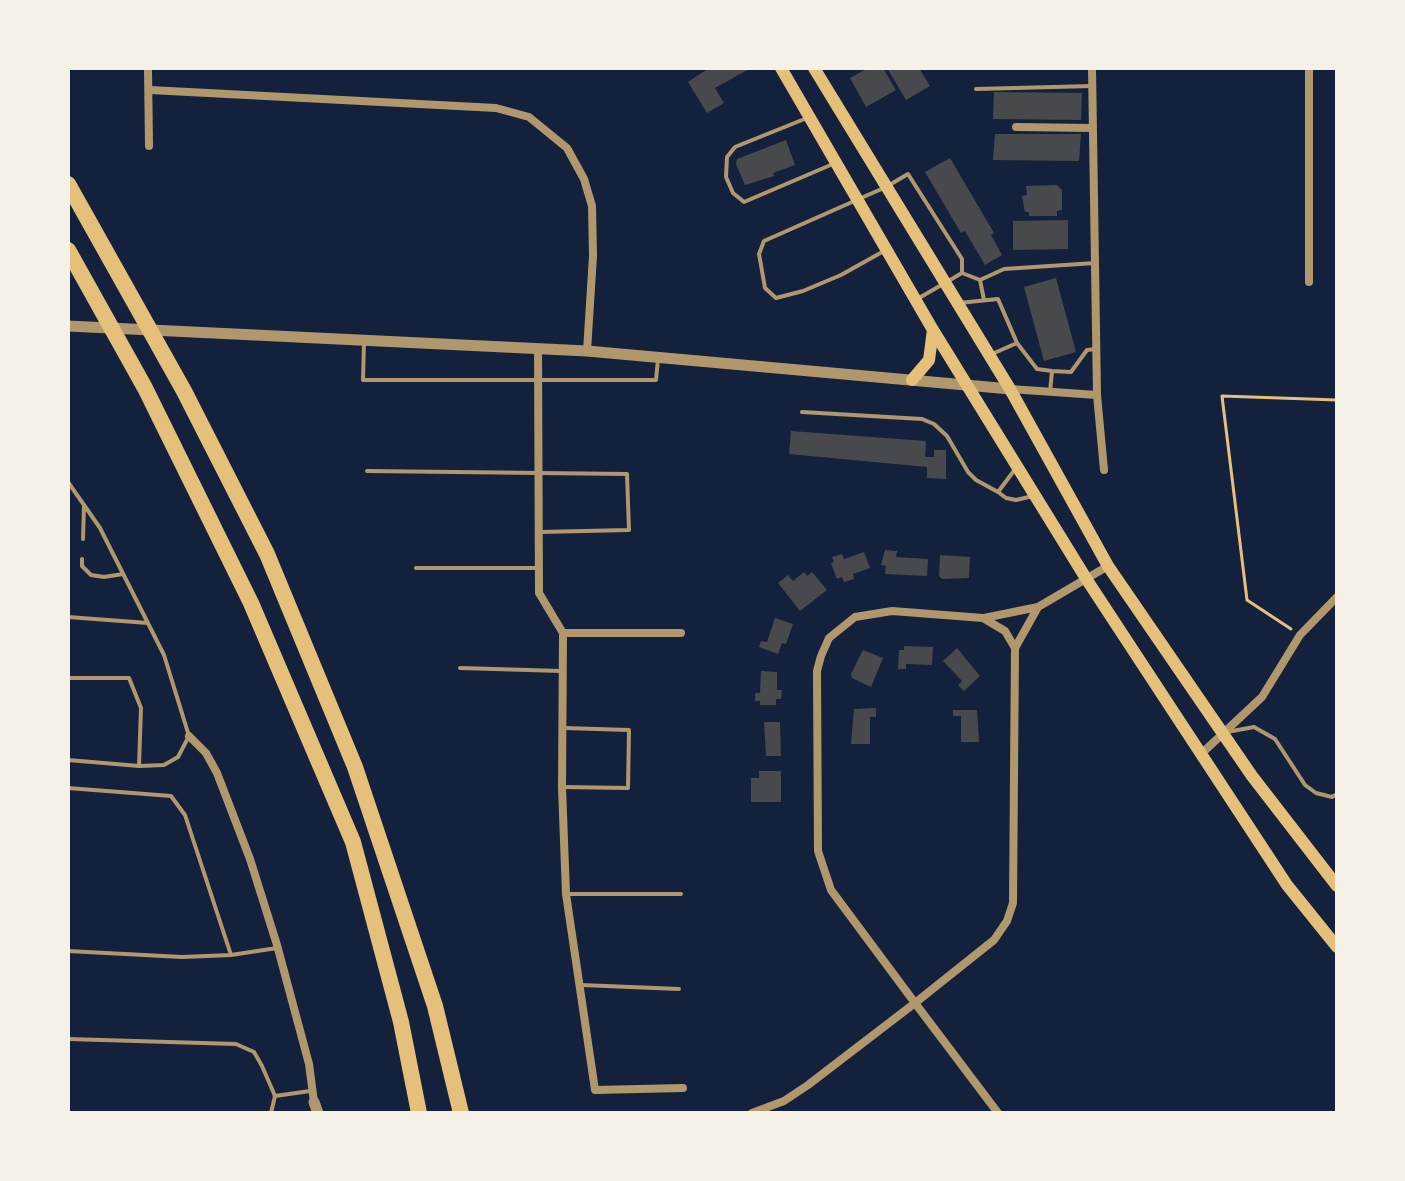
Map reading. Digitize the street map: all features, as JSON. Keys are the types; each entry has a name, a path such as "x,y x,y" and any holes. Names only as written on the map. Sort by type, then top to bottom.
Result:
{"highway":[{"path":"68,184 184,391 267,554 355,767 435,1006 461,1113"},
{"path":"72,258 145,388 251,603 353,842 401,1022 419,1113"}],"main road":[{"path":"781,68 933,330 1087,580 1287,885 1337,947"},
{"path":"814,68 1010,389 1108,566 1252,776 1337,886"},
{"path":"912,380 929,360 933,330"}],"street":[{"path":"148,68 149,146"},
{"path":"1092,68 1097,395 1104,470"},
{"path":"1309,68 1309,282"},
{"path":"150,90 496,108 529,117 567,148 584,179 592,206 593,256 587,351"},
{"path":"1016,127 1093,128"},
{"path":"68,326 587,351 1097,395"},
{"path":"538,349 539,593 563,633 562,787 566,894 595,1090 683,1088"},
{"path":"998,1113 831,890 818,851 817,671 829,638 855,617 892,611 983,618 1038,607 1108,566"},
{"path":"1200,755 1262,697 1300,635 1337,597"},
{"path":"752,1113 784,1101 915,1003 994,940 1007,921 1013,903 1015,648 1038,607"},
{"path":"983,618 1005,631 1015,648"},
{"path":"563,633 681,633"},
{"path":"189,736 206,753 217,773 250,859 309,1064 315,1105"}],"lane":[{"path":"976,89 1092,86"},
{"path":"809,118 735,147 727,157 726,177 733,193 744,202 836,163"},
{"path":"886,249 841,275 803,291 776,298 765,288 759,254 764,241 886,187 908,174 962,259 962,273"},
{"path":"962,273 980,280 1004,269 1095,263"},
{"path":"916,300 962,273"},
{"path":"980,280 984,300"},
{"path":"957,303 998,299 1017,343 1037,369 1071,372 1087,350 1096,349"},
{"path":"364,340 363,380 656,380 658,357"},
{"path":"989,356 1017,343"},
{"path":"1050,392 1052,371"},
{"path":"802,412 922,419 934,424 947,436 976,480 1006,498 1016,500 1035,495"},
{"path":"998,492 1017,467"},
{"path":"367,471 627,474 629,530 540,532"},
{"path":"68,482 100,528 164,655 189,736 178,757 164,765 68,760"},
{"path":"83,539 84,504"},
{"path":"82,559 82,566 91,575 104,577 123,574"},
{"path":"416,568 538,568"},
{"path":"68,617 148,623"},
{"path":"460,668 563,671"},
{"path":"68,678 129,678 141,708 139,766"},
{"path":"1223,733 1254,727 1275,739 1305,785 1316,793 1332,797 1337,794"},
{"path":"562,787 628,788 629,730 564,728"},
{"path":"68,788 171,796 185,815 231,955"},
{"path":"566,894 681,894"},
{"path":"68,951 182,957 231,955 277,948"},
{"path":"581,985 679,989"},
{"path":"68,1039 236,1044 254,1052 275,1096 271,1113"},
{"path":"275,1096 315,1105"}],"path":[{"path":"1300,635 1247,600 1222,396 1337,400"}],"building":[{"path":"709,68 751,68 715,88 724,103 707,113 688,82"},
{"path":"868,68 883,68 896,90 866,107 850,78"},
{"path":"887,68 919,68 930,86 906,100"},
{"path":"994,92 1082,93 1081,120 993,119"},
{"path":"995,134 1081,134 1079,161 993,160"},
{"path":"786,140 795,165 773,173 774,176 745,185 736,164 737,159"},
{"path":"950,158 994,233 991,235 1002,255 985,265 965,231 961,233 925,172"},
{"path":"1057,185 1062,190 1062,210 1057,211 1057,216 1029,216 1029,212 1025,212 1022,196 1027,195 1026,186"},
{"path":"1068,220 1068,249 1013,250 1013,221"},
{"path":"1056,278 1076,352 1044,361 1024,287"},
{"path":"791,431 926,441 925,457 934,457 934,450 946,450 946,479 927,478 927,467 789,454"},
{"path":"885,550 897,551 896,557 928,559 927,576 885,574 886,566 881,565"},
{"path":"864,552 870,568 853,574 854,579 844,582 842,577 837,579 832,557 842,554 844,559"},
{"path":"940,555 970,557 969,578 942,579 939,576"},
{"path":"804,572 807,576 812,572 827,590 800,611 778,583 788,575 793,581"},
{"path":"775,618 793,624 786,644 782,643 778,654 759,647 761,641 767,642"},
{"path":"904,646 933,647 932,665 906,664 906,669 898,669 899,650 904,650"},
{"path":"957,648 980,676 964,691 958,685 962,681 943,661"},
{"path":"863,650 883,658 871,687 852,678 851,674"},
{"path":"761,671 777,672 777,690 782,690 781,699 776,699 776,705 760,705 760,701 755,701 755,693 760,693"},
{"path":"876,708 876,717 870,717 870,744 851,744 854,709"},
{"path":"953,710 977,710 979,742 961,742 961,716 953,716"},
{"path":"764,722 780,722 781,756 766,756"},
{"path":"759,771 781,771 781,802 751,802 751,778 759,778"}]}
